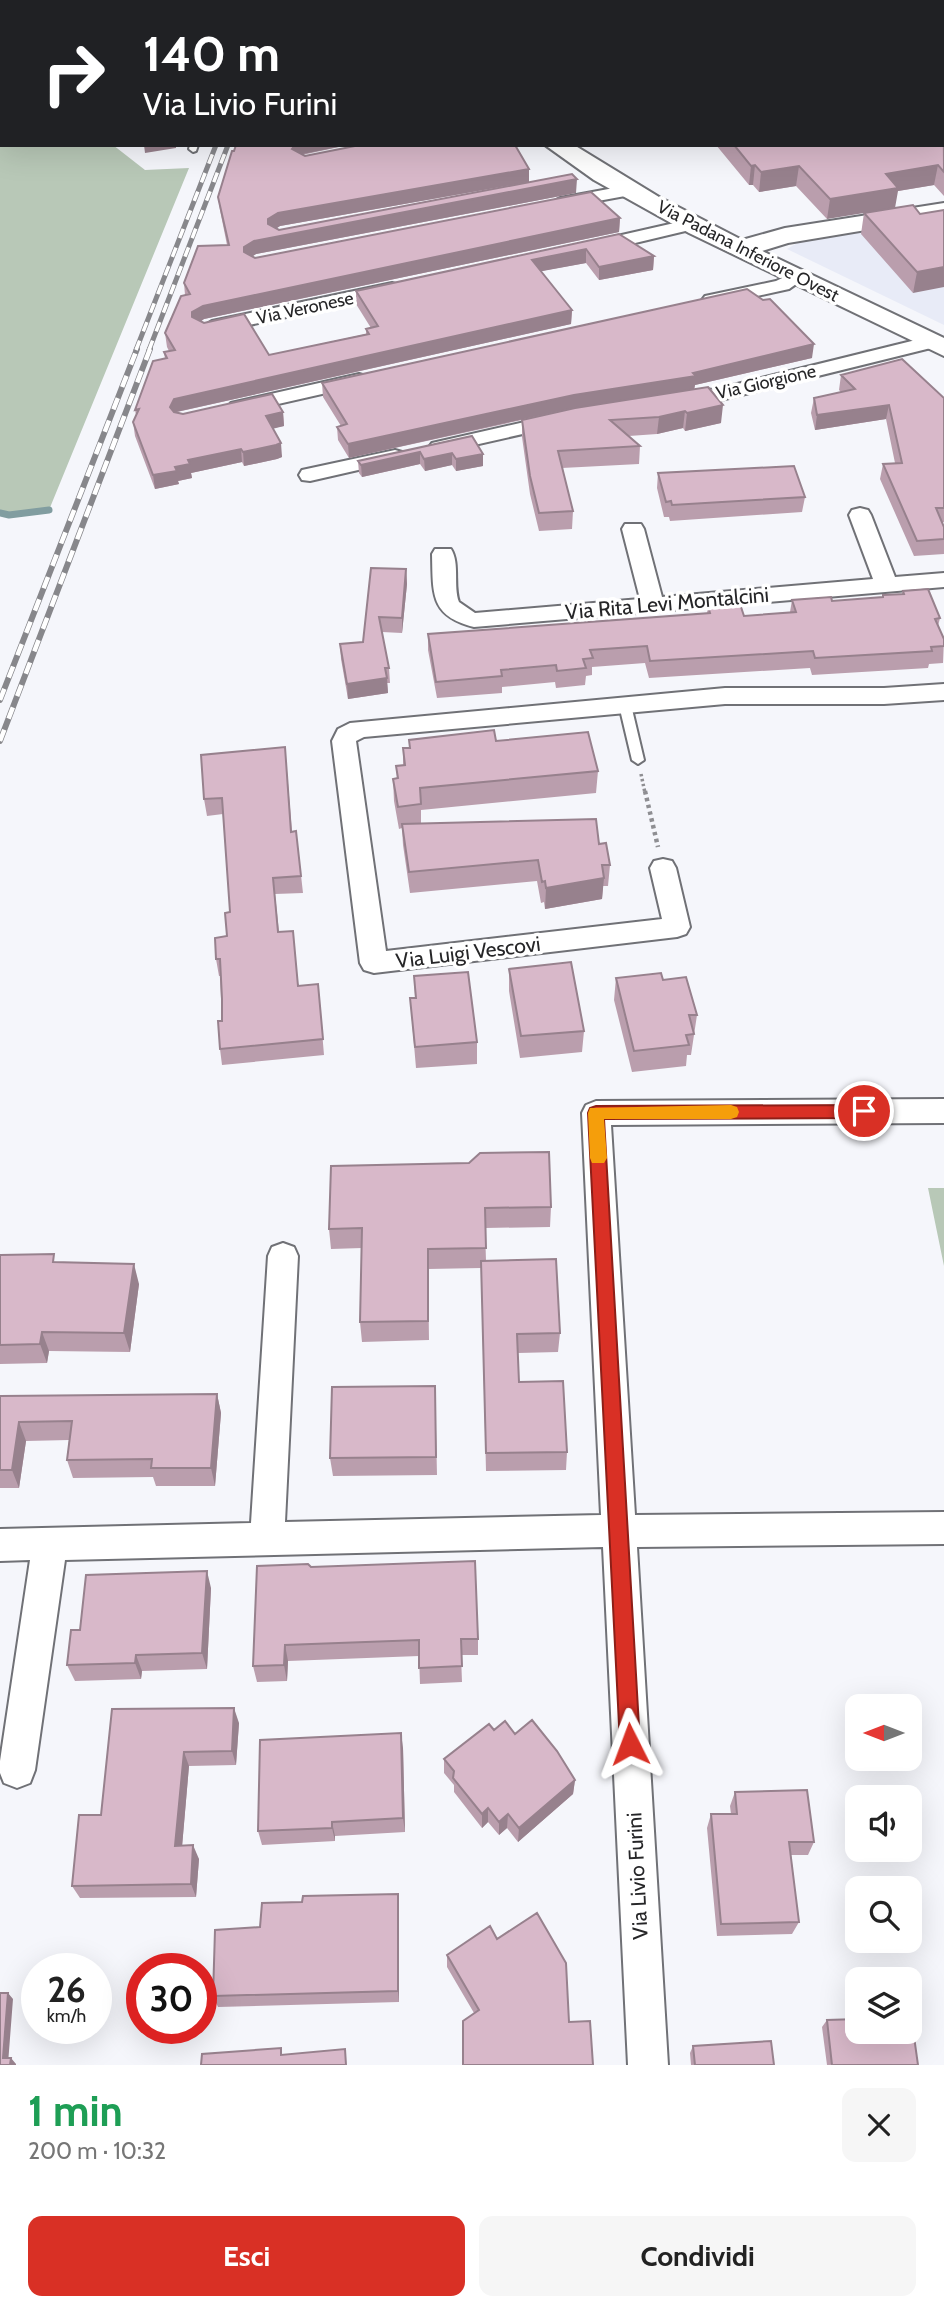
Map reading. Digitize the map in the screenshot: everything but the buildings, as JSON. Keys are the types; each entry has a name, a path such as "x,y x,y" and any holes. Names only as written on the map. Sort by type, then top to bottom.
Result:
{"street":[{"name":"Via Padana Inferiore Ovest","path":"559,147 594,178 630,190 740,249 938,345"},
{"path":"539,207 630,190"},
{"path":"740,249 785,236 944,210"},
{"path":"572,251 692,224"},
{"path":"697,304 782,285 797,277"},
{"name":"Via Veronese","path":"205,328 411,285"},
{"name":"Via Giorgione","path":"654,404 721,394 938,345"},
{"path":"225,410 373,377"},
{"path":"310,475 574,417"},
{"path":"860,515 887,585"},
{"path":"633,529 653,605"},
{"name":"Via Rita Levi Montalcini","path":"443,554 446,602 451,610 464,618 474,620 944,580"},
{"name":"Via Luigi Vescovi","path":"663,868 677,927 374,963 344,741 347,735 359,729 725,696 884,696 944,692"},
{"name":"Via Livio Furini","path":"648,2065 596,1113 944,1111"},
{"path":"267,1538 283,1256"},
{"path":"0,1545 618,1531 944,1528"},
{"path":"17,1770 50,1544"}],"lane":[{"path":"625,705 638,760"}],"path":[{"path":"638,760 663,868"}],"shaded area":[{"path":"944,217 944,325 787,249 799,242"}],"green space":[{"path":"0,147 116,147 145,170 189,168 49,510 9,515 0,513"},
{"path":"928,1188 944,1188 944,1266"}],"waterway":[{"path":"0,513 9,515 49,510"}],"railway":[{"path":"136,350 215,147"},
{"path":"149,350 227,147"},
{"path":"0,700 137,349"},
{"path":"0,741 150,349"}],"slow traffic":[{"path":"598,1158 596,1113 731,1112"}],"route":[{"path":"630,1744 596,1113 864,1111"}]}
